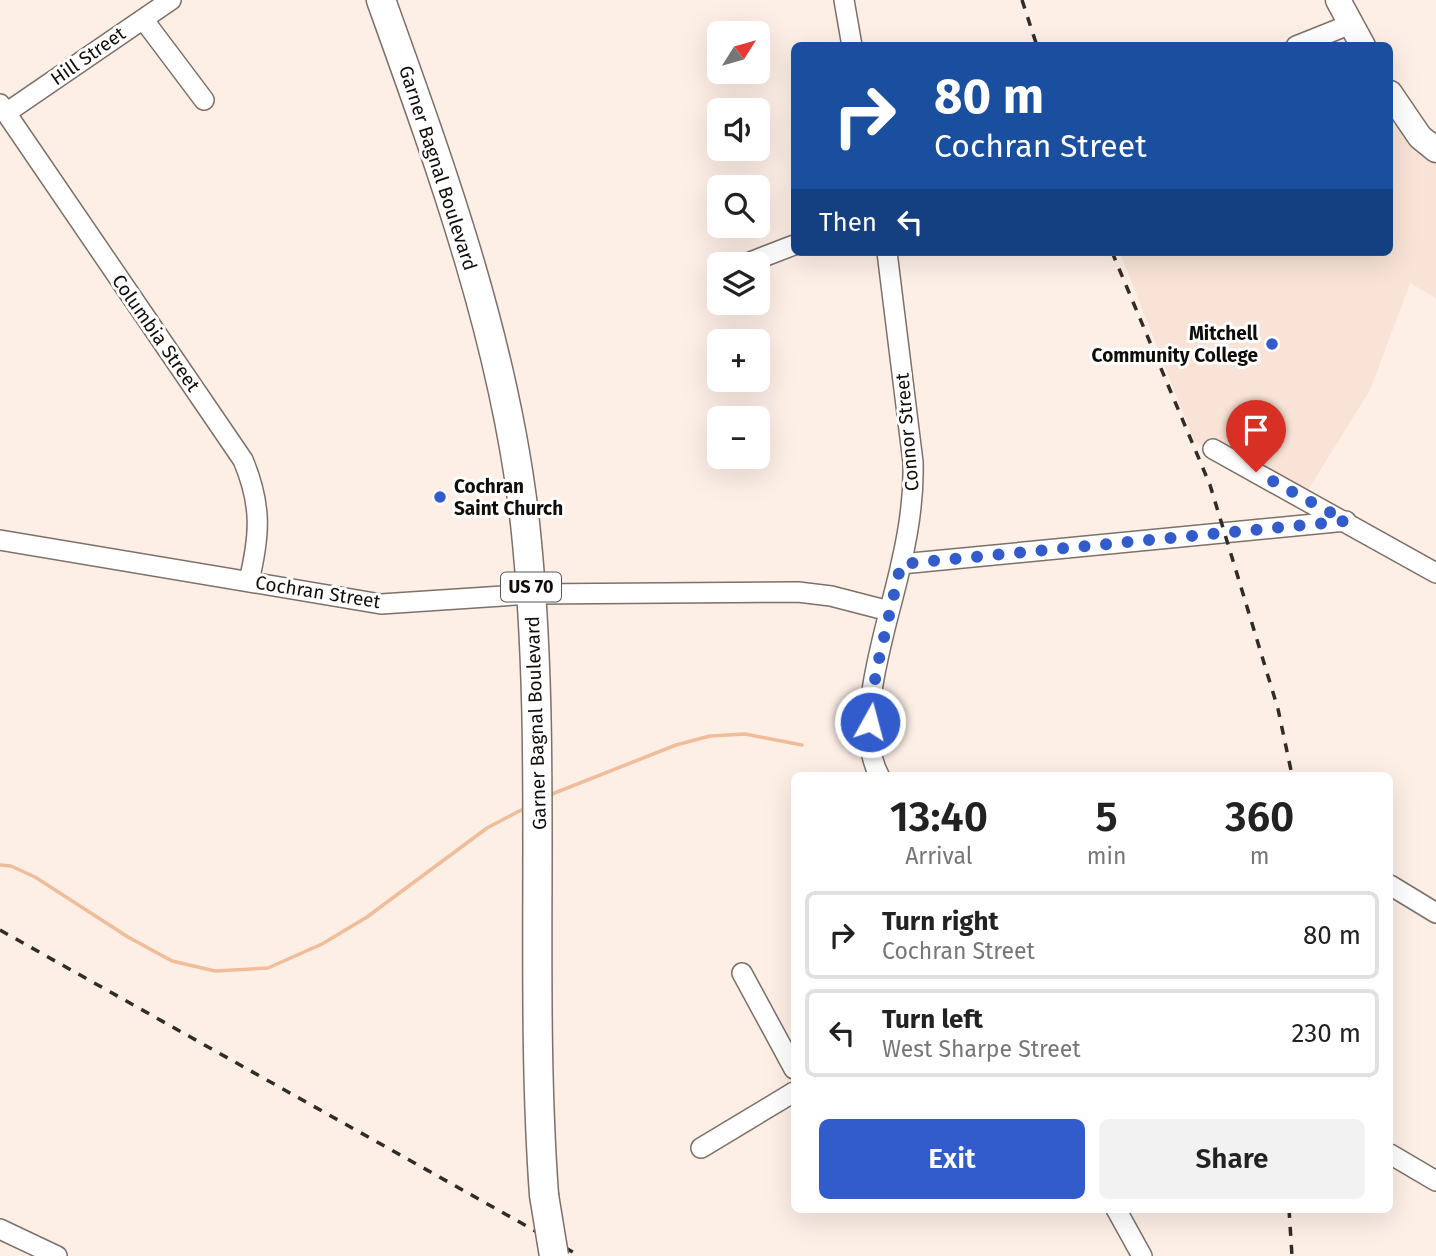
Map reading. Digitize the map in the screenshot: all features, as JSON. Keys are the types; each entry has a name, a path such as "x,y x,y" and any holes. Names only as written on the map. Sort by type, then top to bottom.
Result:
{"highway":[{"name":"Garner Bagnal Boulevard","path":"381,0 434,149 483,310 514,447 532,594 539,788 538,1077 544,1195 554,1256"}],"main road":[{"path":"1338,0 1361,42"},
{"path":"1393,97 1420,137 1436,150"}],"street":[{"name":"Hill Street","path":"3,108 171,0"},
{"path":"844,0 851,42"},
{"path":"143,19 204,100"},
{"path":"1306,42 1351,24"},
{"name":"Columbia Street","path":"3,108 243,460 254,485 259,523 249,581"},
{"path":"770,254 791,246"},
{"name":"Connor Street","path":"878,772 870,746 876,672 914,495 914,462 888,256"},
{"path":"1213,449 1436,573"},
{"path":"901,564 1346,521"},
{"name":"Cochran Street","path":"0,540 182,573 249,581 340,599 382,604 532,594 798,592 831,596 889,611"},
{"path":"1393,887 1436,913"},
{"path":"742,973 791,1063"},
{"path":"701,1148 791,1094"},
{"path":"1393,1156 1436,1181"},
{"path":"1118,1213 1142,1256"},
{"path":"0,1229 57,1256"}],"shaded area":[{"name":"Mitchell Community College","path":"1393,109 1436,158 1436,298 1410,283 1370,390 1298,506 1194,441 1122,256 1393,256"}],"waterway":[{"path":"547,796 676,745 710,736 745,734 802,745"},
{"path":"0,865 11,866 35,877 128,937 172,961 215,971 268,968 322,944 367,917 487,828 525,808"}],"railway":[{"path":"1022,0 1036,42"},
{"path":"1114,256 1210,485 1278,709 1291,772"},
{"path":"0,930 580,1256"},
{"path":"1289,1213 1292,1256"}],"place":[{"name":"Mitchell Community College","path":"1272,344"},
{"name":"Cochran Saint Church","path":"440,497"}],"route":[{"path":"870,722 876,672 901,564 1346,521 1256,472"}]}
